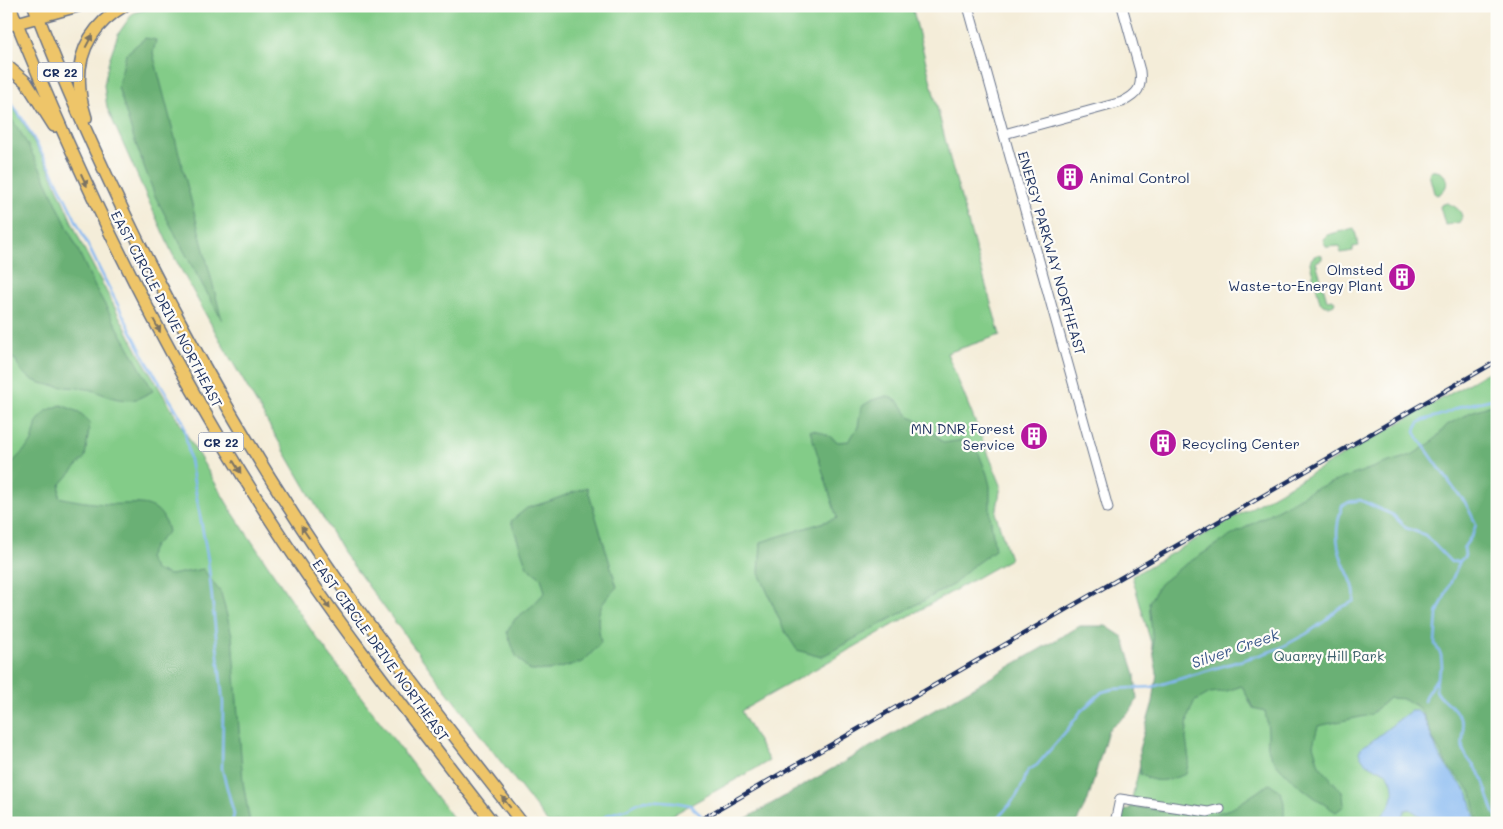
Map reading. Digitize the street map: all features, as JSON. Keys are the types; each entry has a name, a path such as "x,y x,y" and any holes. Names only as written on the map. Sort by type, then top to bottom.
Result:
{"main road":[{"path":"11,25 36,12 78,6"},
{"path":"104,172 81,100 79,68 84,48 96,29 106,18 124,6"},
{"name":"EAST CIRCLE DRIVE NORTHEAST","path":"11,7 11,25 112,239 164,340 224,447 305,573 492,823"},
{"name":"EAST CIRCLE DRIVE NORTHEAST","path":"36,12 104,172 167,298 235,421 268,476 324,561 376,633 522,823"},
{"path":"6,65 26,82 73,156"}],"street":[{"name":"ENERGY PARKWAY NORTHEAST","path":"968,6 1108,508"},
{"path":"1004,134 1122,102 1137,92 1141,80 1140,71 1122,6"},
{"path":"1115,823 1120,799 1208,812 1220,809"}],"green space":[{"path":"157,6 912,6 950,159 1000,335 947,353 1001,485 996,515 1010,559 741,711 769,761 658,823 548,823 343,552 222,344 172,253 107,108 104,85 109,60 118,34 133,13"},
{"path":"145,38 156,40 153,53 222,320 155,196 133,136 118,87 126,54"},
{"path":"6,97 21,119 49,169 82,245 138,352 231,510 311,630 457,823 6,823"},
{"path":"6,111 21,133 42,172 95,287 153,391 141,397 122,400 89,389 45,384 28,377 21,370 16,360 6,356"},
{"path":"1431,171 1437,171 1445,176 1447,184 1442,192 1437,195 1434,193 1429,174"},
{"path":"1447,203 1460,211 1462,220 1460,222 1445,224 1440,207"},
{"path":"1354,228 1359,246 1353,247 1353,251 1341,253 1339,246 1327,247 1324,243 1323,239 1327,235"},
{"path":"1320,254 1322,259 1316,262 1327,300 1332,299 1335,301 1334,304 1328,306 1320,302 1310,263 1313,257"},
{"name":"Quarry Hill Park","path":"1497,367 1497,823 1126,823 1149,728 1173,720 1132,576"},
{"path":"887,396 899,402 910,417 928,426 943,443 964,440 979,454 990,486 990,515 995,550 970,568 954,584 821,657 797,650 784,630 759,573 761,542 837,518 810,430 821,432 838,442 849,441 858,427 861,407 872,400"},
{"name":"Quarry Hill Park","path":"1497,403 1497,823 1478,823 1472,793 1447,765 1419,708 1405,699 1389,698 1370,715 1318,726 1313,745 1319,765 1343,793 1344,806 1336,812 1287,775 1272,757 1268,747 1265,711 1253,708 1242,686 1227,691 1210,693 1194,702 1188,717 1186,739 1189,760 1186,774 1168,780 1158,780 1140,774 1139,749 1153,702 1157,673 1149,602 1160,584 1180,568 1227,538 1314,489 1412,455 1432,442 1447,425 1471,412"},
{"path":"61,405 79,412 90,422 85,457 60,485 59,497 94,503 144,504 152,507 159,512 168,532 154,546 148,558 155,570 170,575 203,569 221,593 232,635 243,782 250,823 6,823 6,466 14,461 32,442 37,422 46,411"},
{"path":"587,487 617,587 601,606 599,612 598,625 601,643 583,662 552,670 530,671 516,656 507,632 515,619 532,606 545,592 541,578 527,567 511,521 527,508"},
{"path":"1080,626 1106,626 1123,637 1135,674 1137,700 1130,712 1108,730 1088,800 1076,823 738,823"},
{"path":"1269,784 1275,787 1282,795 1284,823 1118,823 1123,811 1134,807 1192,815 1214,814 1233,808"}],"water":[{"path":"1411,711 1417,711 1423,716 1438,753 1469,794 1476,823 1430,823 1410,809 1405,810 1402,816 1403,823 1378,823 1391,803 1393,788 1391,779 1384,771 1367,764 1359,753 1362,747"}],"waterway":[{"path":"6,95 23,120 52,171 147,362 183,421 208,560 223,703 222,769 234,814 232,823"},
{"name":"Silver Creek","path":"994,823 1016,797 1029,770 1037,765 1081,711 1102,692 1113,689 1152,687 1280,648 1306,634 1338,609 1354,601 1353,585 1342,560 1337,540 1338,520 1342,506 1349,502 1360,500 1393,515 1406,528 1425,535 1451,562 1460,561 1465,556 1464,547 1473,534 1476,524 1465,502 1415,432 1419,423 1424,420 1462,406 1497,398"},
{"path":"1424,701 1442,667 1441,655 1435,644 1437,614 1460,561"},
{"path":"1437,678 1437,693 1454,709 1462,722 1464,729 1464,753 1480,774 1497,817"},
{"name":"Silver Creek","path":"598,823 607,815 626,809 644,800 690,805 709,823"}],"railway":[{"path":"695,823 1497,361"}],"place":[{"name":"Animal Control","path":"1070,177"},
{"name":"Olmsted Waste-to-Energy Plant","path":"1402,277"},
{"name":"MN DNR Forest Service","path":"1034,436"},
{"name":"Recycling Center","path":"1163,443"}]}
